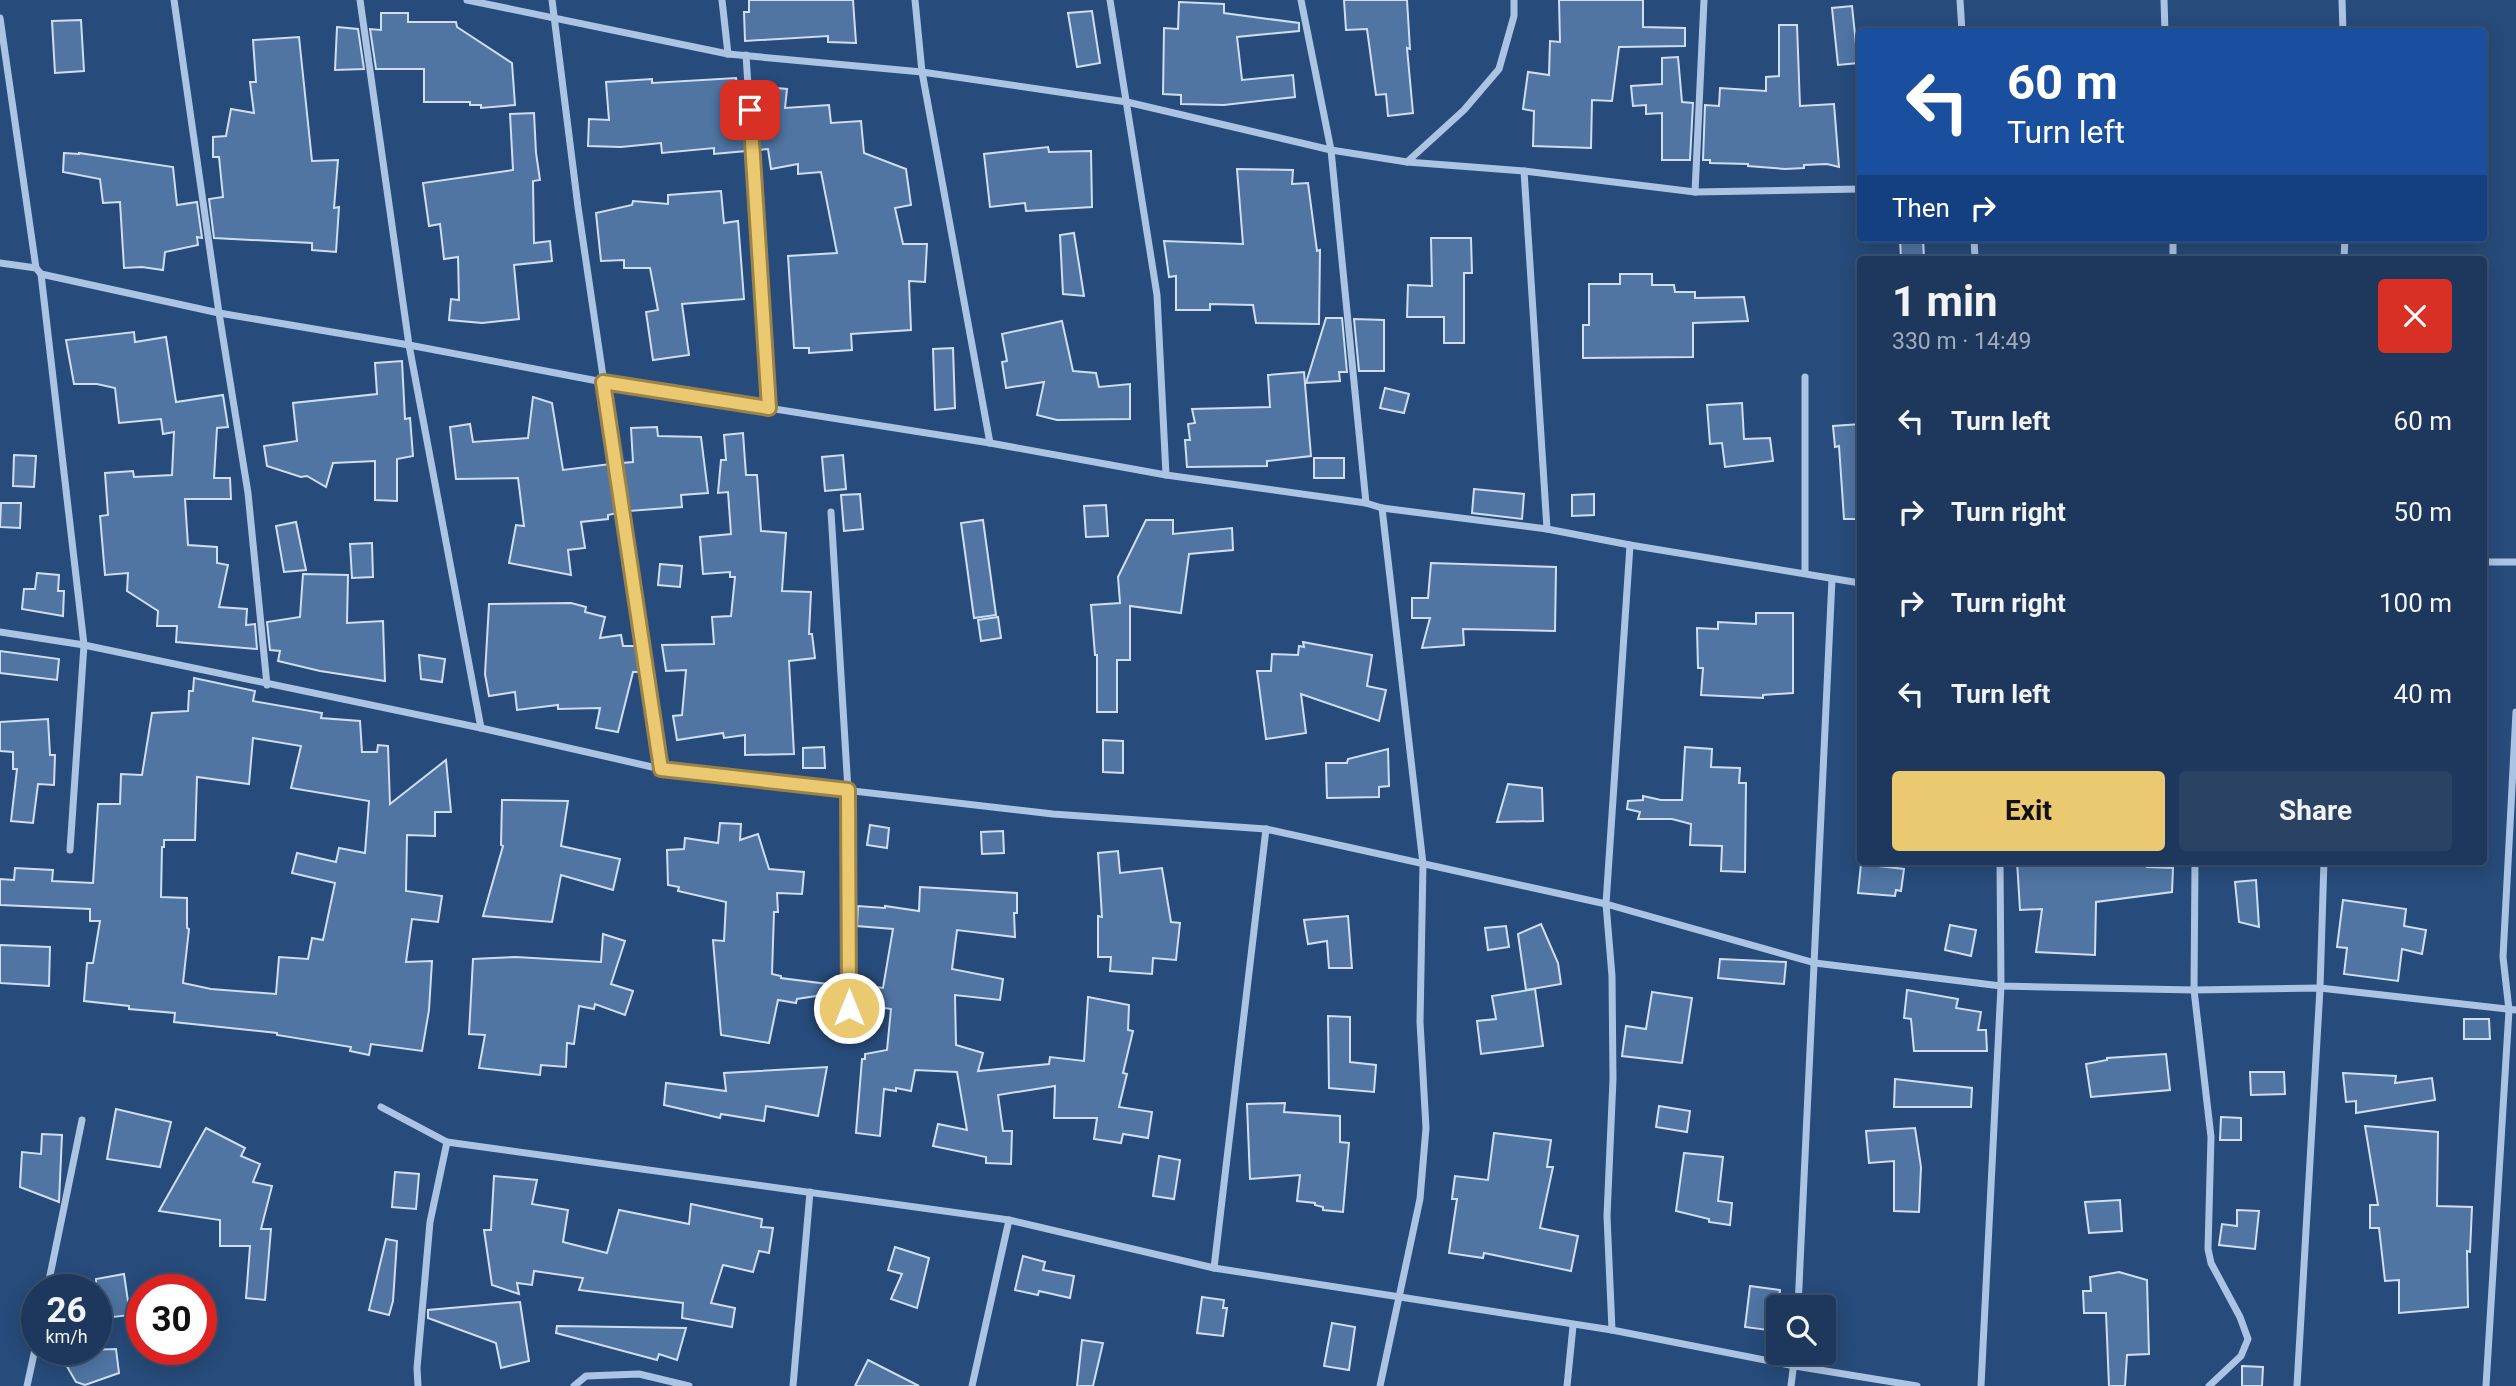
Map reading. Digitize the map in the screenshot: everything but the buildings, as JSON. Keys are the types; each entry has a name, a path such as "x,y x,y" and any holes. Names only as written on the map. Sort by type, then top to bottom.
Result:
{"street":[{"path":"174,0 248,493 267,685"},
{"path":"360,0 409,345 481,727"},
{"path":"467,0 728,54 922,72 1127,102 1331,150 1407,162 1524,171 1695,192 1857,189"},
{"path":"552,0 603,382 661,769"},
{"path":"722,0 728,54"},
{"path":"915,0 922,72 990,443"},
{"path":"1110,0 1157,295 1166,475"},
{"path":"1301,0 1331,150 1366,503"},
{"path":"1407,162 1464,110 1500,69 1514,16 1514,0"},
{"path":"1695,192 1704,0"},
{"path":"1960,0 1962,28"},
{"path":"2164,0 2165,28"},
{"path":"2342,0 2343,28"},
{"path":"0,18 39,271 84,645 70,850"},
{"path":"746,55 769,408"},
{"path":"1524,171 1547,528"},
{"path":"0,263 219,313 409,345 603,382 990,443 1166,475 1366,503 1382,508 1547,528 1630,545 1857,583"},
{"path":"1805,377 1805,573"},
{"path":"1380,1386 1420,1199 1426,1128 1420,1022 1423,864 1382,508"},
{"path":"831,512 848,790 849,1008"},
{"path":"1612,1330 1607,1216 1613,1079 1612,976 1606,904 1630,545"},
{"path":"2487,562 2516,562"},
{"path":"1799,1295 1832,579"},
{"path":"0,632 84,645 267,685 481,727 661,769 1053,814 1266,830 1606,904 1815,964 2001,986 2194,990 2320,988 2512,1010"},
{"path":"2486,1386 2512,1010 2502,957 2516,712"},
{"path":"1214,1268 1266,830"},
{"path":"1981,1386 2001,986 2000,865"},
{"path":"2195,865 2194,990 2211,1137 2208,1249 2211,1263 2240,1317 2248,1339 2241,1356 2209,1386"},
{"path":"2297,1386 2320,988 2324,865"},
{"path":"381,1107 447,1142 1009,1220 1214,1268 1612,1330 1795,1366 1917,1386"},
{"path":"50,1274 82,1120"},
{"path":"418,1386 417,1368 430,1222 447,1142"},
{"path":"793,1386 810,1192"},
{"path":"972,1386 1009,1220"},
{"path":"1567,1386 1573,1326"},
{"path":"27,1386 32,1365"},
{"path":"1791,1386 1795,1366"},
{"path":"575,1386 586,1376 639,1374 689,1386"}],"route":[{"path":"750,110 769,408 603,382 661,769 848,790 849,1008"}]}
